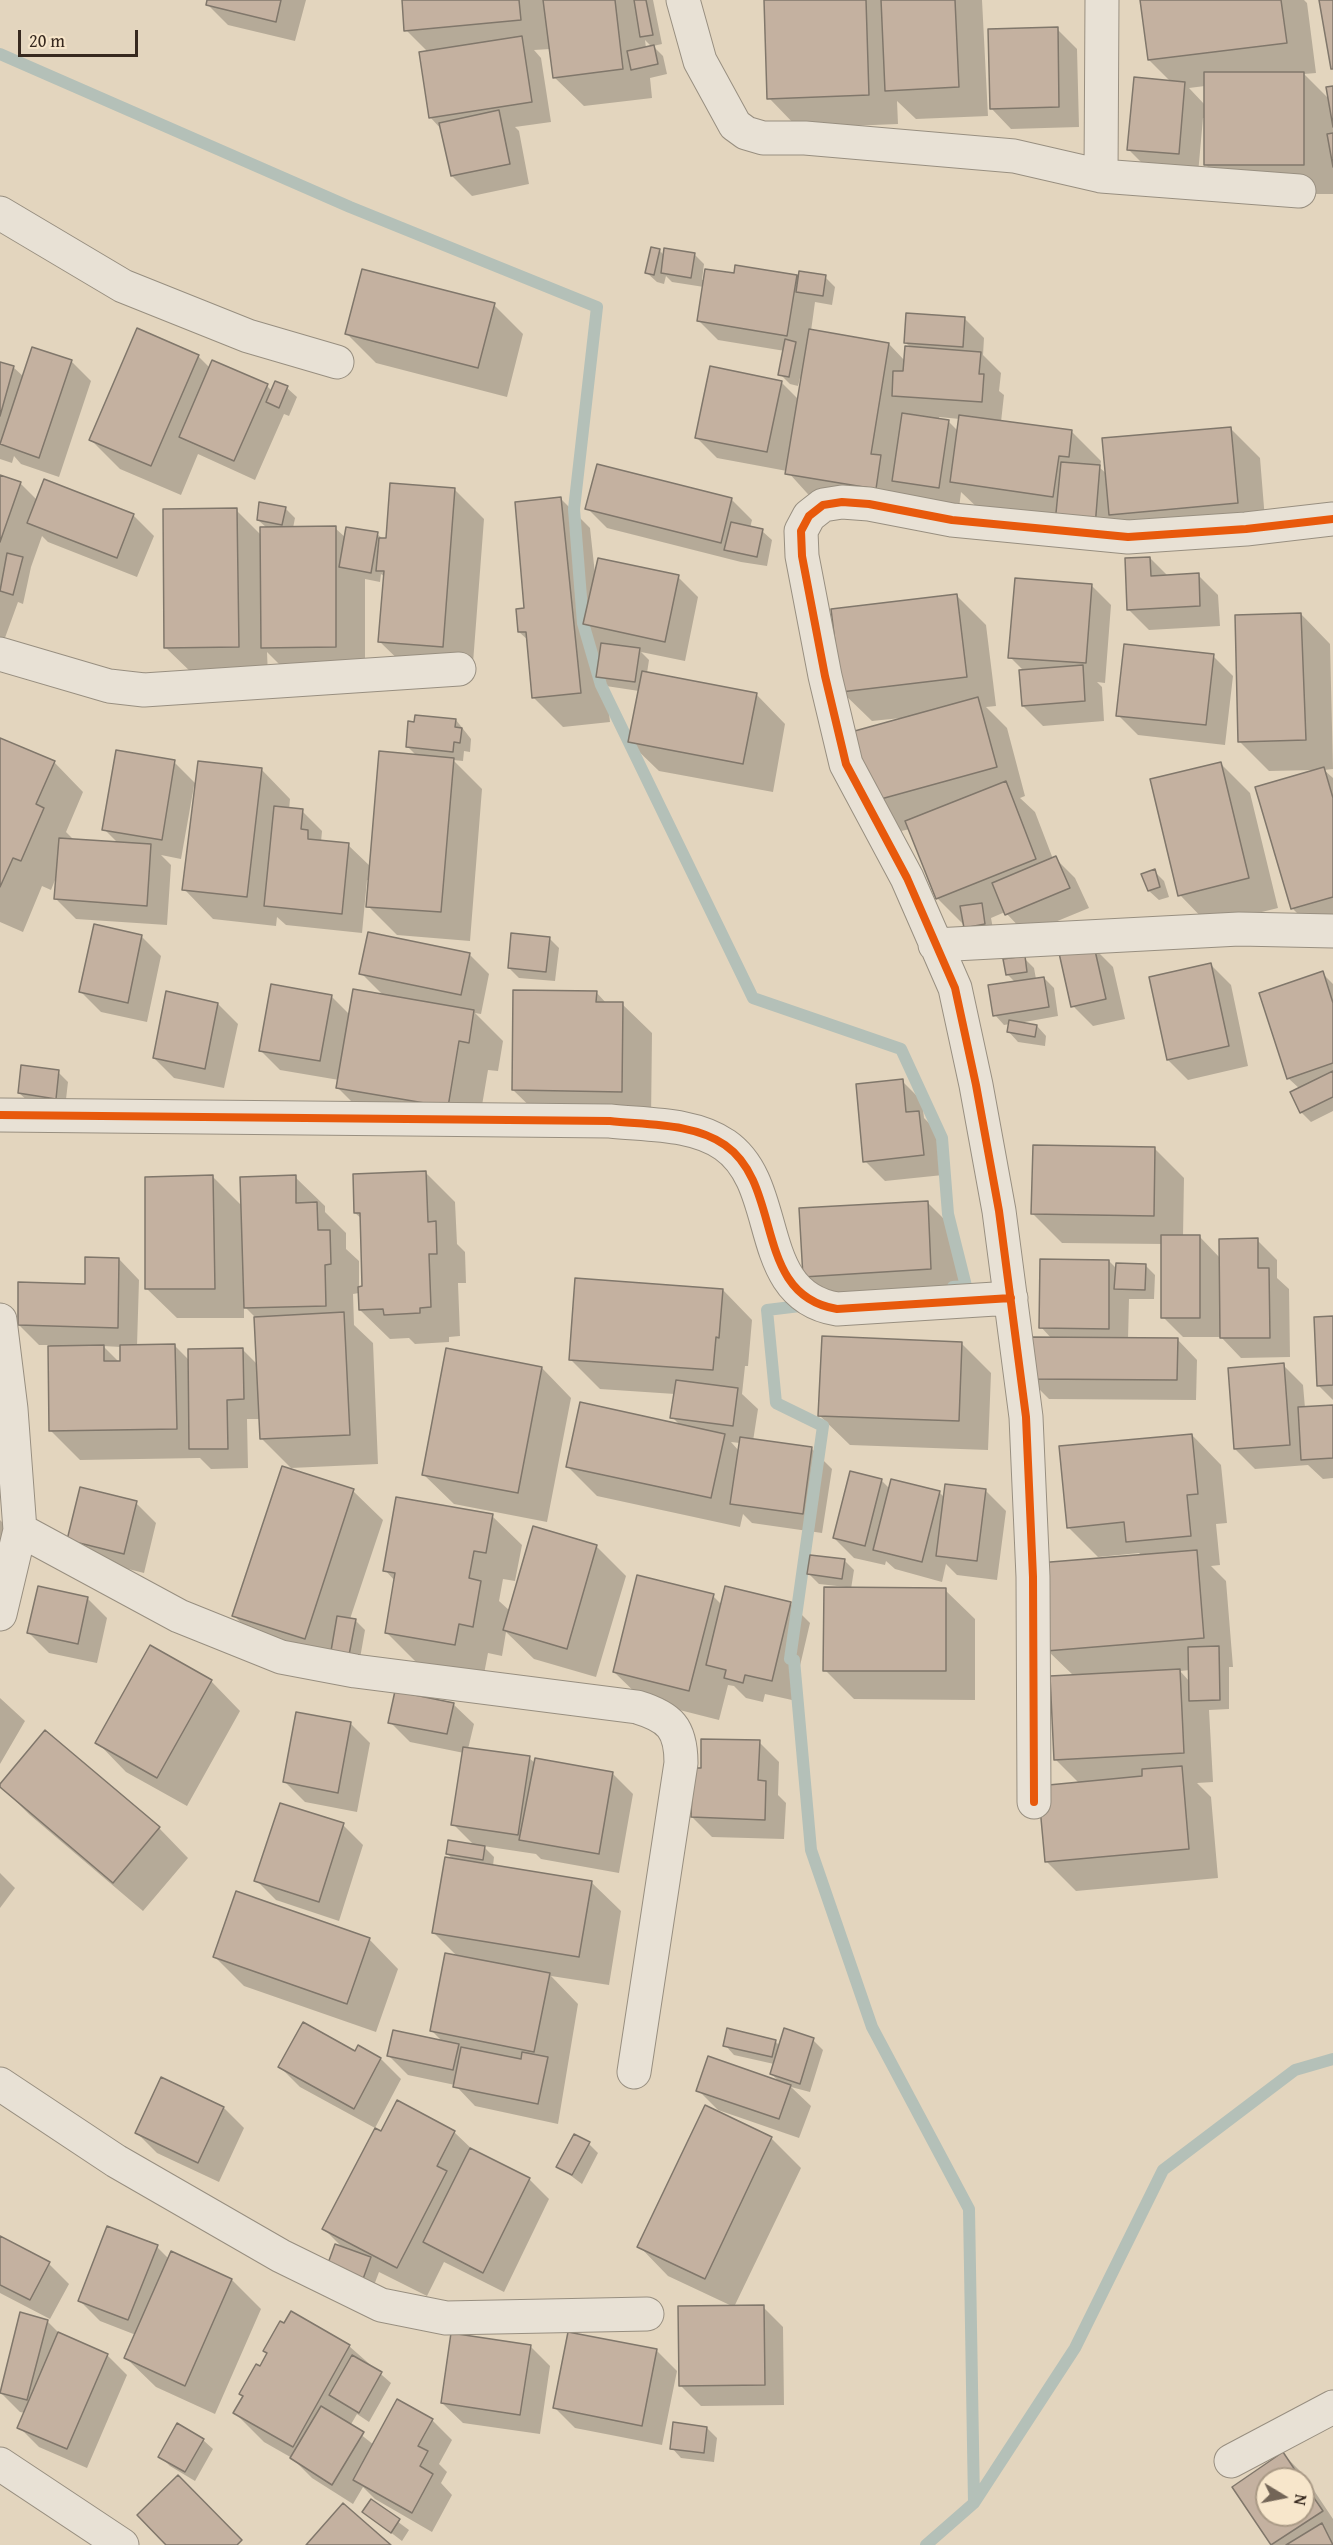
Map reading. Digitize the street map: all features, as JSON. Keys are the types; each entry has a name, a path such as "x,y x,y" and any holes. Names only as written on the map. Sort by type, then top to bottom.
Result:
{"street":[{"path":"683,0 700,61 735,124 746,133 763,138 806,138 1014,156 1101,176 1299,190"},
{"path":"1101,176 1102,0"},
{"path":"0,213 123,286 248,336 337,362"},
{"path":"1034,1802 1033,1577 1026,1429 999,1211 976,1084 955,988 907,878 846,764 825,676 802,556 801,531 809,516 823,506 842,502 869,504 952,520 1128,537 1246,529 1333,519"},
{"path":"0,654 109,686 144,690 459,669"},
{"path":"935,945 1239,929 1333,931"},
{"path":"0,1115 610,1120 699,1131 725,1145 745,1164 761,1201 775,1248 792,1285 805,1299 820,1306 837,1309 1011,1298"},
{"path":"0,1320 11,1409 20,1530 0,1614"},
{"path":"20,1530 179,1616 281,1658 355,1671 638,1707 658,1714 673,1726 681,1744 681,1763 634,2072"},
{"path":"0,2084 116,2162 281,2256 381,2305 446,2318 647,2314"},
{"path":"1231,2461 1333,2407"},
{"path":"0,2464 122,2545"}],"building":[{"path":"207,0 281,0 276,22 206,5"},
{"path":"402,0 519,0 521,20 404,31"},
{"path":"543,0 615,0 623,69 553,78"},
{"path":"634,0 646,0 653,35 640,37"},
{"path":"764,0 866,0 869,95 767,99"},
{"path":"881,0 955,0 959,87 885,91"},
{"path":"1140,0 1281,0 1287,43 1148,60"},
{"path":"1319,0 1333,0 1333,69 1331,69"},
{"path":"1058,27 1059,107 990,109 988,29"},
{"path":"522,36 532,102 429,118 419,52"},
{"path":"654,45 658,64 631,70 627,51"},
{"path":"1204,72 1304,72 1304,165 1204,165"},
{"path":"1134,77 1185,82 1179,154 1127,150"},
{"path":"1333,86 1333,127 1326,87"},
{"path":"499,110 510,164 451,176 439,123"},
{"path":"1333,133 1333,167 1327,134"},
{"path":"651,247 660,249 654,275 645,273"},
{"path":"664,248 695,253 691,278 661,273"},
{"path":"735,265 797,275 787,336 697,321 705,269 734,273"},
{"path":"362,269 495,303 478,368 345,334"},
{"path":"799,271 826,275 823,296 796,292"},
{"path":"906,313 965,317 963,347 904,343"},
{"path":"137,328 199,355 151,466 89,440"},
{"path":"809,329 889,343 871,454 881,455 876,489 785,474"},
{"path":"785,339 796,342 789,377 778,375"},
{"path":"905,346 981,352 979,374 984,374 982,402 892,396 893,371 903,371"},
{"path":"32,347 72,360 39,458 0,444"},
{"path":"212,360 268,384 234,461 179,437"},
{"path":"0,362 14,366 0,416"},
{"path":"710,366 782,381 767,452 695,438"},
{"path":"275,381 288,386 279,408 266,402"},
{"path":"902,413 949,420 939,488 892,481"},
{"path":"959,415 1072,430 1069,457 1059,456 1053,497 950,482"},
{"path":"1231,427 1238,503 1109,515 1102,438"},
{"path":"1061,462 1100,465 1095,527 1055,523"},
{"path":"597,464 732,498 721,543 585,509"},
{"path":"0,475 21,482 0,542"},
{"path":"44,479 134,514 117,558 27,523"},
{"path":"390,483 455,488 443,647 378,642 384,571 376,571 379,538 386,538"},
{"path":"561,497 581,693 532,698 526,632 518,632 516,609 524,608 515,502"},
{"path":"259,502 286,507 282,525 257,520"},
{"path":"237,508 239,647 164,648 163,509"},
{"path":"731,522 763,529 757,557 724,550"},
{"path":"336,526 336,647 261,648 260,527"},
{"path":"346,527 378,532 371,573 339,567"},
{"path":"7,553 23,557 13,595 0,591"},
{"path":"1150,557 1151,576 1199,573 1200,606 1127,610 1125,558"},
{"path":"598,558 679,575 665,642 583,624"},
{"path":"1015,578 1092,584 1086,663 1008,658"},
{"path":"957,594 967,677 841,692 831,609"},
{"path":"1301,613 1306,740 1238,742 1235,615"},
{"path":"601,643 640,648 635,682 596,677"},
{"path":"1124,644 1214,654 1206,725 1116,716"},
{"path":"1083,665 1085,701 1022,706 1019,670"},
{"path":"642,671 757,693 743,764 628,742"},
{"path":"978,697 997,767 870,802 851,732"},
{"path":"415,715 456,719 455,727 462,728 460,743 454,742 453,752 406,747 408,721 414,722"},
{"path":"0,738 55,761 36,804 44,808 21,861 13,858 0,887"},
{"path":"116,750 175,760 162,840 102,830"},
{"path":"379,751 454,758 441,912 366,907"},
{"path":"198,761 262,768 247,897 182,890"},
{"path":"1221,762 1249,878 1178,896 1150,779"},
{"path":"1324,767 1333,798 1333,897 1291,909 1255,787"},
{"path":"1006,781 1036,859 936,899 905,821"},
{"path":"274,806 303,809 301,829 308,830 308,839 349,843 342,914 264,906"},
{"path":"59,838 151,844 147,906 54,899"},
{"path":"1056,856 1070,888 1005,915 992,883"},
{"path":"1155,869 1160,887 1148,891 1141,874"},
{"path":"982,903 985,924 964,928 960,906"},
{"path":"94,924 142,935 128,1003 79,992"},
{"path":"368,932 470,953 461,995 359,974"},
{"path":"511,933 550,937 546,972 508,968"},
{"path":"1094,946 1106,999 1071,1007 1059,953"},
{"path":"1025,956 1027,972 1006,975 1003,959"},
{"path":"1211,963 1229,1046 1167,1060 1149,977"},
{"path":"1323,971 1333,1003 1333,1063 1287,1079 1259,993"},
{"path":"1044,977 1049,1007 993,1016 988,985"},
{"path":"271,984 332,995 320,1061 259,1051"},
{"path":"353,989 474,1010 469,1043 459,1041 448,1107 336,1088"},
{"path":"513,990 597,991 596,1002 623,1002 622,1092 512,1090"},
{"path":"166,991 218,1003 205,1069 153,1058"},
{"path":"1009,1020 1037,1025 1035,1037 1007,1032"},
{"path":"21,1065 59,1070 56,1099 18,1093"},
{"path":"1333,1071 1333,1097 1300,1113 1290,1092"},
{"path":"903,1079 906,1112 919,1111 924,1155 863,1162 856,1084"},
{"path":"1033,1145 1155,1147 1154,1216 1031,1214"},
{"path":"426,1171 428,1222 436,1221 437,1254 429,1254 431,1307 420,1308 420,1313 384,1315 383,1309 359,1310 358,1287 362,1286 360,1213 354,1213 353,1174"},
{"path":"213,1175 215,1289 145,1289 145,1177"},
{"path":"296,1175 296,1203 317,1202 318,1230 330,1230 331,1264 325,1265 326,1306 244,1308 240,1177"},
{"path":"928,1201 931,1269 803,1277 799,1208"},
{"path":"1161,1235 1200,1235 1200,1318 1161,1318"},
{"path":"1258,1238 1258,1268 1269,1268 1270,1338 1220,1338 1219,1239"},
{"path":"85,1257 119,1258 118,1328 18,1325 18,1282 85,1284"},
{"path":"1040,1259 1109,1260 1109,1329 1039,1328"},
{"path":"1116,1263 1146,1264 1145,1290 1114,1289"},
{"path":"575,1278 723,1289 719,1338 716,1337 713,1370 569,1360"},
{"path":"344,1312 350,1435 260,1439 254,1317"},
{"path":"1333,1316 1333,1385 1317,1386 1314,1317"},
{"path":"822,1336 962,1342 959,1421 818,1416"},
{"path":"1029,1337 1178,1338 1177,1380 1028,1379"},
{"path":"175,1344 177,1429 49,1431 48,1346 104,1345 104,1361 120,1361 120,1345"},
{"path":"243,1348 244,1399 227,1400 228,1449 189,1449 188,1349"},
{"path":"446,1348 542,1367 518,1493 422,1475"},
{"path":"1284,1363 1290,1445 1234,1449 1228,1368"},
{"path":"676,1380 738,1388 733,1426 670,1418"},
{"path":"580,1402 725,1434 711,1498 566,1467"},
{"path":"1333,1405 1333,1458 1301,1460 1298,1407"},
{"path":"1192,1434 1198,1494 1187,1495 1191,1536 1126,1542 1124,1522 1067,1528 1059,1446"},
{"path":"740,1437 812,1447 803,1514 730,1504"},
{"path":"282,1466 354,1489 305,1639 232,1616"},
{"path":"850,1471 882,1479 865,1546 833,1538"},
{"path":"891,1479 940,1491 922,1562 873,1550"},
{"path":"945,1484 986,1489 977,1561 936,1556"},
{"path":"80,1487 137,1501 124,1554 67,1540"},
{"path":"396,1497 493,1514 486,1553 474,1551 469,1578 481,1581 473,1627 459,1624 455,1645 385,1633 395,1573 383,1571"},
{"path":"533,1526 597,1545 567,1649 503,1630"},
{"path":"1197,1550 1204,1638 1046,1651 1038,1563"},
{"path":"810,1555 845,1559 842,1579 807,1574"},
{"path":"637,1575 714,1594 689,1691 613,1672"},
{"path":"38,1586 88,1597 78,1644 27,1633"},
{"path":"725,1586 791,1602 772,1681 745,1675 743,1683 724,1678 726,1670 706,1665"},
{"path":"824,1587 946,1588 946,1671 823,1671"},
{"path":"337,1616 356,1619 349,1655 331,1651"},
{"path":"150,1645 212,1680 157,1778 95,1743"},
{"path":"1219,1646 1220,1700 1189,1701 1188,1647"},
{"path":"1180,1669 1184,1753 1054,1760 1050,1676"},
{"path":"395,1691 454,1703 447,1734 388,1723"},
{"path":"296,1712 351,1722 338,1793 283,1782"},
{"path":"45,1730 160,1827 113,1883 0,1787 0,1784"},
{"path":"701,1739 760,1740 758,1780 766,1781 765,1820 691,1817 693,1768 701,1768"},
{"path":"463,1747 530,1756 518,1835 451,1825"},
{"path":"535,1758 613,1772 599,1854 519,1840"},
{"path":"1182,1766 1189,1849 1045,1862 1038,1786 1142,1776 1142,1769"},
{"path":"280,1803 344,1823 319,1902 254,1881"},
{"path":"448,1840 485,1846 483,1860 446,1854"},
{"path":"445,1857 592,1881 579,1957 432,1933"},
{"path":"236,1891 370,1938 347,2004 213,1957"},
{"path":"445,1953 550,1973 534,2052 430,2031"},
{"path":"303,2022 355,2051 358,2045 381,2058 354,2109 278,2067"},
{"path":"727,2028 776,2040 772,2057 723,2046"},
{"path":"784,2028 814,2038 800,2084 770,2074"},
{"path":"393,2030 459,2044 453,2070 387,2056"},
{"path":"461,2047 521,2059 522,2052 548,2057 538,2104 453,2087"},
{"path":"708,2056 791,2085 779,2119 696,2091"},
{"path":"161,2077 224,2107 198,2163 135,2133"},
{"path":"397,2100 455,2131 437,2166 447,2171 397,2268 322,2229 375,2128 381,2131"},
{"path":"705,2105 772,2137 705,2279 637,2247"},
{"path":"574,2134 590,2142 572,2175 556,2167"},
{"path":"470,2148 530,2178 483,2273 423,2242"},
{"path":"107,2226 158,2245 128,2320 78,2301"},
{"path":"0,2236 50,2262 30,2300 0,2285"},
{"path":"335,2244 371,2257 363,2279 327,2266"},
{"path":"171,2251 232,2279 185,2386 124,2358"},
{"path":"764,2305 765,2385 679,2386 678,2306"},
{"path":"291,2311 350,2345 293,2447 233,2413 243,2396 239,2394 256,2364 260,2366 267,2353 263,2351 280,2321 284,2323"},
{"path":"20,2312 48,2320 27,2400 0,2393"},
{"path":"58,2332 108,2354 67,2449 17,2428"},
{"path":"568,2332 657,2349 642,2426 553,2408"},
{"path":"451,2333 531,2345 520,2415 441,2403"},
{"path":"352,2355 382,2372 359,2413 329,2395"},
{"path":"397,2399 433,2419 418,2446 428,2451 420,2466 433,2474 412,2513 353,2480"},
{"path":"321,2406 364,2432 332,2485 290,2458"},
{"path":"673,2422 707,2427 704,2453 670,2449"},
{"path":"177,2423 204,2439 185,2472 158,2457"},
{"path":"1283,2452 1293,2467 1261,2467"},
{"path":"1255,2471 1255,2521 1232,2487"},
{"path":"178,2475 242,2540 237,2545 166,2545 137,2515"},
{"path":"371,2499 400,2519 391,2533 362,2512"},
{"path":"1315,2499 1323,2511 1315,2516"},
{"path":"343,2503 391,2545 306,2545"},
{"path":"1322,2523 1333,2545 1286,2545"},
{"path":"1259,2527 1299,2527 1271,2545"}],"waterway":[{"path":"0,54 350,207 597,307 574,509 583,623 601,685 753,998 901,1049 942,1138 948,1214 966,1286 953,1287"},
{"path":"808,1305 767,1310 776,1403 823,1426 790,1659 794,1660 811,1850 872,2027 969,2209 974,2503"},
{"path":"926,2545 974,2503 1075,2348 1163,2170 1295,2070 1333,2059"}],"cycle path":[{"path":"1034,1802 1033,1577 1026,1417 999,1211 976,1085 955,988 907,878 846,764 825,676 802,556 801,531 809,516 823,505 842,502 869,504 952,520 1128,537 1246,529 1333,519"},
{"path":"0,1115 610,1121 685,1129 713,1138 725,1145 743,1163 755,1186 780,1262 792,1283 810,1300 837,1309 1011,1298"}]}
